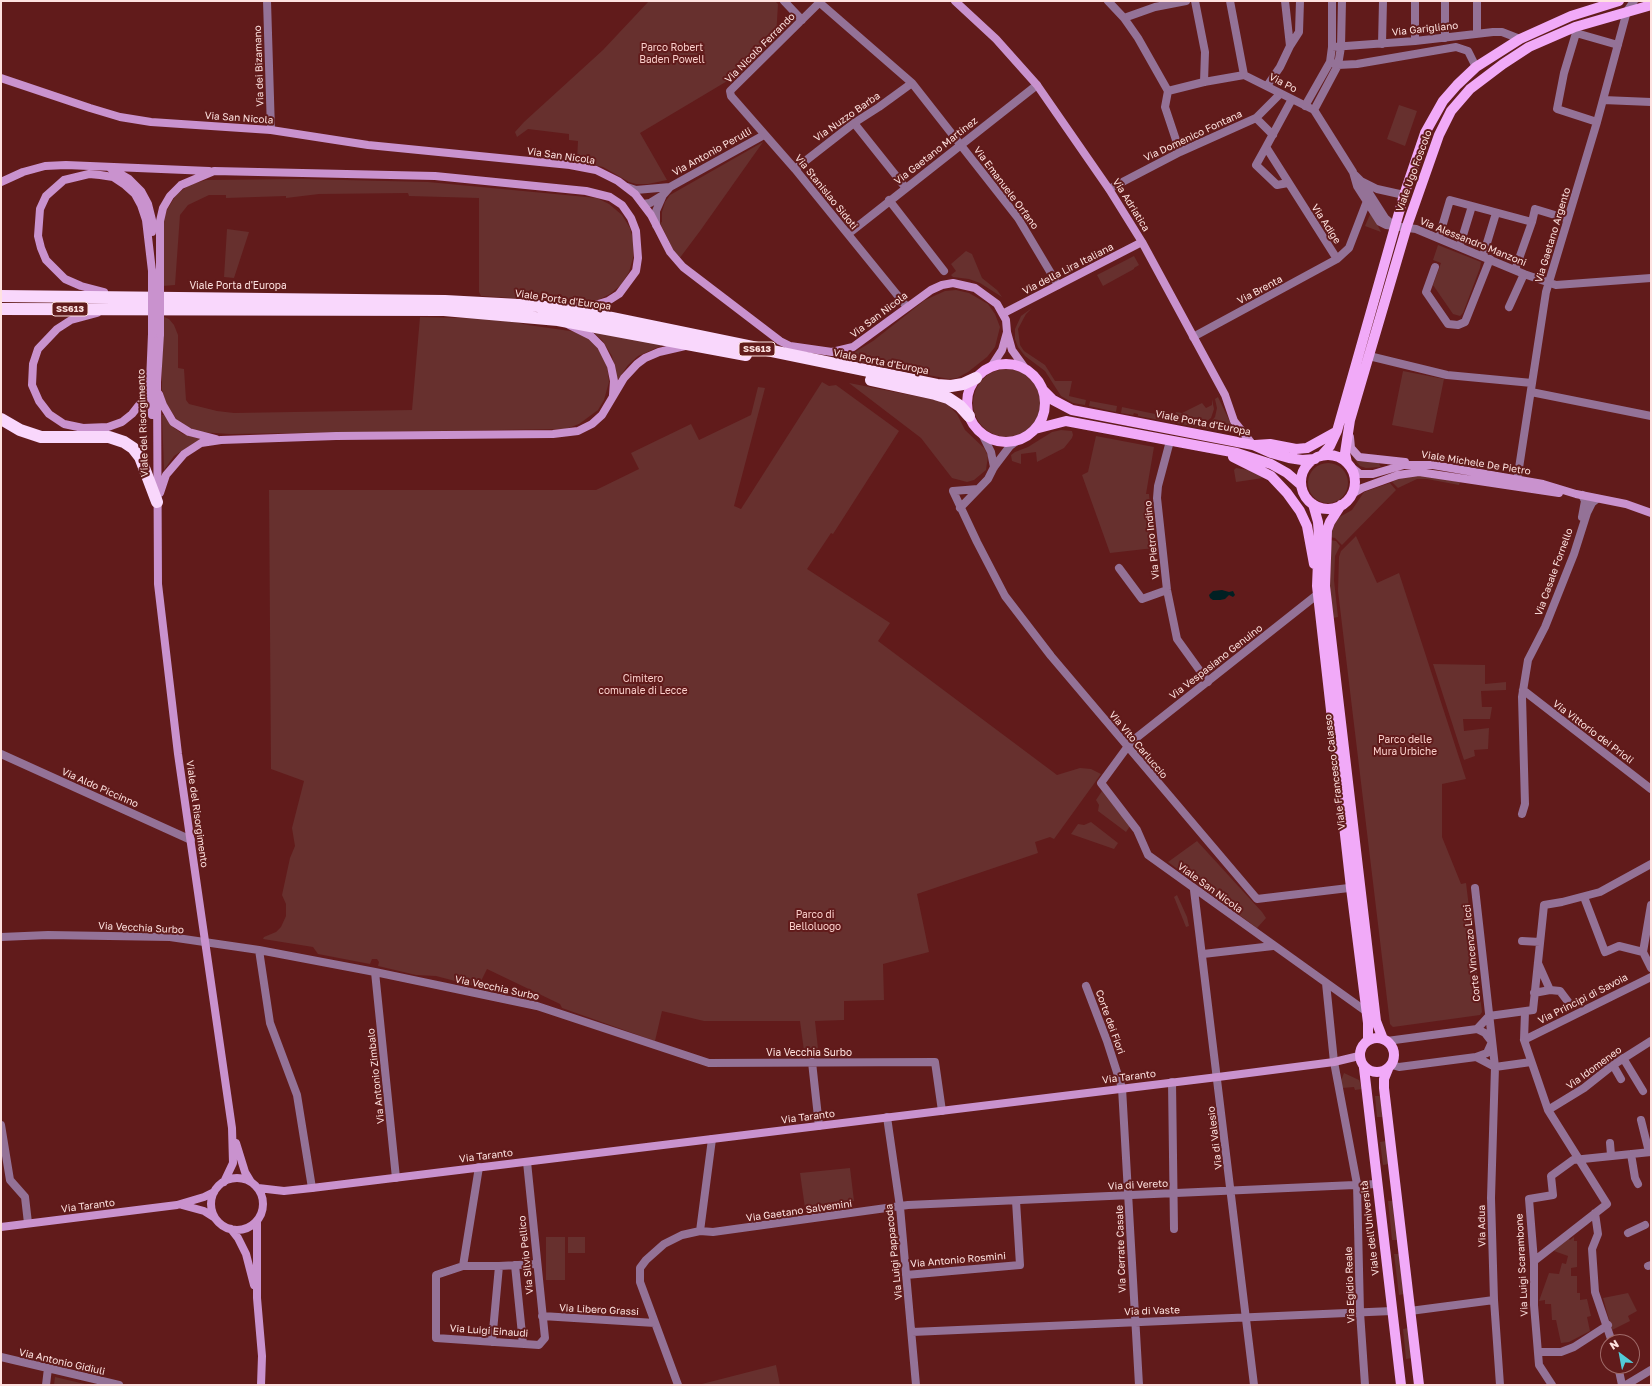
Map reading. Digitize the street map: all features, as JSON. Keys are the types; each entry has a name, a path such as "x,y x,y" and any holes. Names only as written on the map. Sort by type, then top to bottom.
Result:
{"highway":[{"name":"SS613","path":"1,296 138,298"},
{"name":"Viale Porta d'Europa","path":"138,298 444,301 538,306 602,316 937,385 950,386 963,384 976,378"},
{"name":"SS613","path":"1,309 139,310"},
{"name":"Viale Porta d'Europa","path":"139,310 444,310 558,320 767,359 935,394 948,398 960,406 969,416"},
{"path":"1,419 20,430 41,437 109,437 124,442 133,448 140,457 157,502"}],"main road":[{"name":"Via Adriatica","path":"955,1 996,39 1037,85 1109,189 1142,242 1192,337 1225,395 1234,421 1252,445"},
{"name":"Viale Ugo Foscolo","path":"1318,457 1330,446 1337,431 1394,226 1425,133 1437,112 1457,85 1476,68 1520,39 1571,16 1619,1"},
{"name":"Viale Ugo Foscolo","path":"1349,465 1345,453 1346,443 1352,415 1369,356 1407,226 1439,135 1451,111 1470,89 1529,47 1627,11 1651,5"},
{"name":"Via San Nicola","path":"1,78 120,117 151,122 271,130 368,145 584,167 606,174 627,187 643,204 670,252 683,267 780,341 790,346 832,352 842,350 860,343 931,290 953,283 975,288 988,296 1004,313"},
{"path":"1,182 22,172 45,166 66,165 214,171 434,176 586,191 610,197 622,205 631,218 638,244 636,271 628,284 619,294 595,305 538,306"},
{"path":"107,166 129,179 141,191 148,204 152,220 156,271"},
{"path":"156,271 160,221 163,208 170,196 181,186 214,171"},
{"path":"138,298 127,294 96,292 65,279 55,270 41,248 38,236 40,209 46,196 64,180 89,174 113,177 125,185 135,194 141,205 146,220 156,271"},
{"name":"Via della Lira Italiana","path":"1004,313 1142,242"},
{"name":"Viale del Risorgimento","path":"156,271 156,334 153,382 158,584 191,840 232,1128 233,1163 224,1182"},
{"path":"139,310 90,314 71,320 57,329 38,349 33,364 32,385 39,401 49,414 64,424 97,429 122,422 132,414 143,400 153,382"},
{"path":"1004,313 1012,350 1025,368"},
{"path":"558,320 592,336 602,346 611,366 614,381 613,395"},
{"path":"991,367 1002,350 1007,332"},
{"path":"157,502 166,475 184,454 201,443 221,440 566,433 578,431 592,424 606,410 613,395 626,375 645,358 659,352 690,345"},
{"name":"Viale Porta d'Europa","path":"976,378 991,367 1001,364 1013,364 1025,368 1037,379 1043,390 1053,400 1072,410 1252,445 1271,453 1289,458 1302,460 1318,457"},
{"path":"969,416 967,402 970,389 976,378"},
{"path":"153,382 163,405 173,422 190,432 221,440"},
{"path":"1035,429 1043,416 1045,409 1043,390"},
{"path":"1352,415 1350,440 1351,448 1359,457 1416,464"},
{"name":"Viale Porta d'Europa","path":"969,416 976,428 982,434"},
{"path":"982,434 993,440 1005,442 1018,440 1035,429 1066,421 1237,453 1271,464 1287,473 1301,485 1309,501"},
{"path":"1252,445 1270,444 1296,449 1307,448 1315,445 1337,431"},
{"path":"1212,448 1251,464 1271,476 1296,505 1307,526 1318,590"},
{"path":"1296,505 1309,501 1330,509 1341,505 1352,494 1355,483 1349,465 1335,456 1318,457 1306,467 1301,479 1301,485"},
{"name":"Viale Michele De Pietro","path":"1349,465 1360,474 1373,474 1404,465 1416,464 1517,480 1557,488 1597,499 1626,504 1651,513"},
{"name":"Viale Michele De Pietro","path":"1352,494 1362,488 1398,475 1430,472 1527,489 1579,495"},
{"name":"Viale Francesco Calasso","path":"1309,501 1318,522 1318,590 1356,887 1376,1021 1385,1040"},
{"name":"Viale Francesco Calasso","path":"1341,505 1330,522 1327,530 1325,586 1356,887 1369,1031 1368,1040"},
{"path":"1390,1067 1376,1073 1364,1068 1359,1056 1360,1049 1368,1040 1373,1038 1385,1040 1394,1052 1390,1067 1384,1079 1384,1088 1420,1385"},
{"name":"Via Taranto","path":"258,1188 284,1191 396,1178 1218,1077 1334,1062 1359,1056"},
{"name":"Viale dell'Università","path":"1364,1068 1401,1385"},
{"name":"Viale del Risorgimento","path":"232,1128 241,1162 251,1182"},
{"path":"236,1178 251,1182 258,1188 264,1202 262,1212 257,1221 249,1227 242,1230 231,1230 226,1228 216,1219 211,1203 214,1192 224,1182 236,1178"},
{"name":"Via Taranto","path":"1,1227 177,1205 204,1197 214,1192"},
{"name":"Via Taranto","path":"177,1205 204,1211 216,1219"},
{"path":"257,1221 258,1298 262,1356 261,1385"},
{"path":"231,1230 238,1238 246,1254 258,1298"}],"street":[{"name":"Via dei Bizamano","path":"266,1 271,130"},
{"path":"784,1 802,20"},
{"path":"1108,1 1124,18 1138,38 1168,91 1165,107 1180,152"},
{"path":"1124,18 1155,6 1186,1"},
{"path":"1195,1 1205,52 1204,82"},
{"path":"1168,91 1204,82 1244,75 1230,1"},
{"path":"1285,1 1290,46"},
{"path":"1267,86 1299,32 1300,1"},
{"path":"1305,106 1334,63 1332,47 1332,1"},
{"path":"1342,1 1341,47 1314,110 1353,172 1362,182 1385,218 1394,226"},
{"path":"1382,44 1383,1"},
{"path":"1415,1 1415,41"},
{"path":"1445,1 1445,38"},
{"path":"1477,1 1477,33"},
{"name":"Via Gaetano Argento","path":"1517,480 1549,283 1597,122 1627,11 1634,1"},
{"name":"Via Nicolò Ferrando","path":"730,91 821,2"},
{"name":"Via Emanuele Orfano","path":"821,2 912,83 1018,218 1058,285"},
{"path":"1597,122 1557,109 1564,73 1576,30 1618,45"},
{"name":"Via Garigliano","path":"1332,47 1415,41 1477,33 1502,32 1520,39"},
{"path":"1334,63 1357,64 1456,47 1468,51 1476,68"},
{"name":"Via Po","path":"1244,75 1314,110"},
{"name":"Via Nuzzo Barba","path":"794,169 854,123 912,83"},
{"name":"Via Gaetano Martinez","path":"848,234 905,187 1037,85"},
{"name":"Via Stanislao Sidoti","path":"730,91 732,96 907,307"},
{"name":"Via Domenico Fontana","path":"1109,189 1180,152 1256,118 1280,94"},
{"path":"1288,183 1277,185 1256,165 1292,99"},
{"path":"1603,100 1651,102"},
{"path":"1256,118 1273,135"},
{"path":"854,123 905,187"},
{"name":"Via Antonio Perulli","path":"627,187 636,190 670,187 764,135"},
{"name":"Via Adige","path":"1266,147 1337,260 1349,248 1367,201"},
{"path":"1353,172 1357,186 1380,222 1386,225 1407,226"},
{"path":"1362,182 1374,188 1404,195"},
{"name":"Via Antonio Perulli","path":"656,225 656,211 663,196 670,187"},
{"path":"643,204 655,189"},
{"name":"Via Antonio Perulli","path":"643,204 650,203 663,196"},
{"path":"889,200 944,271"},
{"path":"1439,237 1450,200 1532,222"},
{"path":"1460,246 1472,206"},
{"path":"1515,270 1535,209 1568,219"},
{"path":"1435,267 1426,292 1448,324 1458,325 1465,322 1486,257 1496,213"},
{"name":"Via Alessandro Manzoni","path":"1407,226 1439,237 1524,274 1556,285 1651,278"},
{"name":"Via Brenta","path":"1192,337 1337,260"},
{"path":"1509,308 1524,274"},
{"path":"1369,356 1447,375 1532,383"},
{"path":"1531,392 1651,416"},
{"path":"982,434 991,452 994,467"},
{"path":"960,508 988,480 994,467 1010,446 1018,440"},
{"name":"Via Pietro Indino","path":"1170,441 1158,486 1157,498 1167,590 1177,639 1208,682"},
{"name":"Via Vito Carluccio","path":"978,489 953,491 960,508 1005,596 1051,656 1127,748 1257,899 1356,887"},
{"name":"Via Casale Fornello","path":"1522,814 1525,804 1523,690 1528,660 1545,626 1574,554 1582,524 1585,501 1579,495"},
{"name":"Via Casale Fornello","path":"1582,524 1592,503 1597,499"},
{"name":"Via Pietro Indino","path":"1119,568 1142,599 1167,590"},
{"name":"Via Vespasiano Genuino","path":"1127,748 1131,742 1208,682 1318,590"},
{"name":"Via Vittorio dei Prioli","path":"1523,690 1651,788"},
{"name":"Viale San Nicola","path":"1127,748 1101,783 1137,830 1148,855 1194,890 1367,1012"},
{"name":"Via Aldo Piccinno","path":"1,754 191,840"},
{"path":"1477,1029 1489,1016 1533,1010 1544,905 1584,897 1606,890 1651,864"},
{"name":"Corte Vincenzo Licci","path":"1475,888 1492,1042"},
{"name":"Via di Valesio","path":"1194,890 1218,1077 1254,1385"},
{"path":"1584,897 1605,952 1619,946 1643,952"},
{"path":"1651,905 1643,952 1651,968"},
{"name":"Via Vecchia Surbo","path":"1,937 48,935 170,937 259,950 375,972 536,1006 709,1063 935,1062 942,1111"},
{"path":"1522,941 1540,942"},
{"path":"1203,954 1273,946"},
{"path":"259,950 270,1024 297,1095 312,1188"},
{"path":"1538,963 1550,990"},
{"name":"Via Antonio Zimbalo","path":"375,972 396,1178"},
{"name":"Via Principi di Savoia","path":"1524,1040 1651,977"},
{"name":"Viale dell'Università","path":"1326,983 1334,1062 1357,1184"},
{"name":"Corte dei Fiori","path":"1086,986 1107,1041 1122,1088"},
{"path":"1534,994 1550,990 1560,991 1569,1003"},
{"path":"1525,1012 1524,1040 1548,1110 1607,1204 1534,1261"},
{"path":"1385,1040 1477,1029 1485,1033 1492,1042 1487,1053 1476,1057 1390,1067"},
{"name":"Via Idomeneo","path":"1548,1110 1584,1088 1613,1064 1651,1041"},
{"name":"Via Adua","path":"1492,1042 1495,1067 1491,1198 1494,1300 1500,1385"},
{"path":"1476,1057 1495,1067 1531,1062"},
{"path":"1623,1058 1643,1091"},
{"path":"812,1062 819,1126"},
{"path":"1613,1064 1621,1079"},
{"path":"1172,1082 1174,1229"},
{"name":"Via Cerrate Casale","path":"1122,1088 1129,1195 1134,1322 1139,1385"},
{"name":"Via Luigi Pappacoda","path":"887,1117 900,1207 916,1385"},
{"path":"1579,1159 1650,1152 1641,1120"},
{"path":"1,1125 10,1180 25,1197 28,1223"},
{"path":"700,1231 712,1139"},
{"path":"1610,1144 1611,1155"},
{"path":"1630,1154 1635,1178 1638,1184"},
{"name":"Via Luigi Scarambone","path":"1552,1385 1539,1365 1534,1305 1534,1261 1529,1199 1553,1195 1551,1176 1573,1160 1579,1159"},
{"name":"Via Silvio Pellico","path":"527,1162 545,1338 539,1345"},
{"path":"479,1167 463,1266 537,1264"},
{"name":"Via Egidio Reale","path":"1357,1184 1360,1312 1365,1385"},
{"name":"Via di Vereto","path":"900,1207 1377,1184"},
{"name":"Via Antonio Rosmini","path":"906,1275 1020,1265 1016,1201"},
{"name":"Via Gaetano Salvemini","path":"678,1385 640,1282 640,1268 646,1260 664,1244 682,1235 700,1231 713,1232 900,1207"},
{"path":"1595,1213 1598,1234 1592,1249 1595,1292 1610,1334"},
{"path":"1628,1233 1645,1225"},
{"path":"515,1265 523,1344"},
{"name":"Via Luigi Einaudi","path":"463,1266 436,1275 436,1338 539,1345"},
{"path":"492,1342 499,1266"},
{"path":"1410,1311 1494,1300"},
{"name":"Via di Vaste","path":"912,1332 1392,1311"},
{"name":"Via Libero Grassi","path":"542,1316 655,1323"},
{"path":"1538,1352 1561,1352 1574,1347 1608,1325"},
{"name":"Via Antonio Gidiuli","path":"1,1357 119,1385"},
{"path":"46,1385 48,1368"},
{"path":"1626,1385 1651,1370"},
{"path":"1620,1374 1622,1385"}],"green space":[{"name":"Parco Robert Baden Powell","path":"649,1 775,1 778,4 776,37 734,77 640,133 667,180 648,184 636,184 629,182 603,167 577,161 578,141 569,140 569,134 528,129 517,137 515,132 524,122 603,50"},
{"path":"1399,105 1417,111 1405,146 1387,139"},
{"path":"763,142 679,259 675,254 660,223 662,222 662,212 665,202 670,195"},
{"path":"302,179 428,182 597,198 609,204 622,215 630,228 634,243 633,258 629,272 621,285 610,294 598,300 584,301 539,297 527,299 481,296 479,292 479,198 409,196 408,193 319,194 286,198 286,196 226,198 226,195 209,195 188,205 180,215 175,285 162,286 162,223 167,210 176,195 189,185 206,180"},
{"path":"1371,212 1381,232 1365,226"},
{"path":"227,229 249,232 234,278 224,277"},
{"path":"1438,245 1481,262 1463,313 1460,316 1453,314 1433,285 1441,263 1433,260"},
{"path":"966,251 972,254 982,278 997,290 1002,297 980,283 969,279 953,277 951,275 956,271 951,264"},
{"path":"1134,256 1139,265 1103,286 1097,275"},
{"path":"956,290 969,293 988,304 995,314 1000,327 995,347 987,357 968,372 957,378 949,379 855,361 853,355 855,352 873,341 925,300 945,291"},
{"path":"1032,308 1026,314 1018,329 1020,345 1024,351 1045,365 1055,381 1072,381 1069,396 1086,400 1085,405 1073,403 1061,396 1045,371 1025,356 1018,347 1015,339 1015,329 1021,316"},
{"path":"162,316 169,319 174,325 178,335 178,368 184,369 186,400 189,404 217,411 234,413 412,410 420,317 501,319 528,325 577,332 588,337 597,346 607,364 609,382 604,400 598,410 579,424 566,429 230,434 199,432 187,427 177,420 166,403 162,390"},
{"path":"596,332 661,344 661,346 638,356 628,365 617,381 612,356 602,340 595,334"},
{"path":"1007,369 1020,372 1031,379 1038,390 1041,403 1038,416 1031,427 1020,434 1007,437 994,434 983,427 976,416 973,403 976,390 983,379 994,372"},
{"path":"1403,371 1444,379 1433,433 1392,425"},
{"name":"Cimitero comunale di Lecce","path":"822,382 829,386 836,385 899,431 833,534 831,533 807,569 890,623 878,641 1057,775 1080,768 1091,769 1101,774 1054,839 1050,837 1035,842 1038,853 917,894 929,952 883,964 884,1000 844,1001 844,1020 815,1021 818,1049 804,1051 800,1021 704,1021 662,1011 655,1041 562,1008 560,1004 487,969 478,987 436,976 416,975 378,966 379,962 377,959 372,959 370,964 318,954 313,947 263,939 264,937 276,932 281,927 286,916 286,904 282,895 290,858 295,846 292,828 304,781 271,769 269,490 596,490 639,469 631,453 691,424 699,440 751,415 758,387 765,388 734,506 741,509"},
{"path":"849,383 941,401 949,406 957,414 965,430 984,448 988,456 986,470 974,480 967,482 952,478 921,438"},
{"path":"1218,397 1237,434 1202,428 1208,425 1215,417 1217,408 1215,399"},
{"path":"1212,399 1214,409 1211,418 1197,427 1138,416 1138,414 1134,413 1133,415 1121,413 1122,407 1174,418 1176,412 1182,413 1202,403 1206,408 1212,405"},
{"path":"1090,401 1117,406 1116,412 1089,406"},
{"path":"162,415 164,415 174,428 183,434 200,439 174,456 164,470"},
{"path":"1061,430 1072,431 1073,435 1064,448 1037,462 1036,452 1021,454 1021,464 1012,461 1011,455 1015,452 1028,447 1052,432"},
{"path":"1096,436 1154,447 1146,494 1149,494 1154,548 1110,553 1082,475 1088,472"},
{"path":"1352,456 1358,460 1378,462 1381,467 1366,468 1360,466"},
{"path":"1328,463 1336,465 1342,469 1346,475 1348,483 1346,491 1342,497 1336,501 1328,503 1320,501 1314,497 1310,491 1308,483 1310,475 1314,469 1320,465"},
{"path":"1236,468 1249,470 1263,478 1236,482 1234,470"},
{"path":"1417,475 1460,482 1459,485 1427,479 1417,479 1398,488 1392,482 1400,478"},
{"path":"1390,483 1396,490 1342,545 1335,538 1330,537 1332,525 1336,519 1352,510 1364,492"},
{"name":"Parco delle Mura Urbiche","path":"1356,536 1377,583 1399,573 1466,779 1442,784 1442,837 1461,884 1466,883 1482,1012 1480,1015 1393,1027 1390,1024 1338,591 1339,557 1341,551"},
{"path":"1330,540 1336,541 1340,546 1335,556 1334,580 1338,617 1333,618 1329,586"},
{"path":"1433,664 1485,665 1485,684 1506,682 1506,690 1481,691 1482,707 1492,707 1490,719 1463,719 1464,731 1489,728 1488,749 1474,750 1475,756 1464,760"},
{"path":"1102,791 1130,826 1126,832 1098,811 1099,805 1096,800"},
{"path":"1091,822 1118,843 1114,849 1071,834 1078,824 1084,825"},
{"path":"1197,841 1262,912 1266,918 1257,928 1168,862"},
{"path":"1177,895 1187,917 1189,926 1186,927 1174,897"},
{"path":"1344,1073 1359,1080 1362,1089 1355,1090 1354,1087 1342,1088 1341,1081"},
{"path":"1375,1096 1380,1096 1383,1117 1377,1117"},
{"path":"1386,1141 1389,1164 1383,1165 1380,1142"},
{"path":"850,1168 854,1201 805,1208 800,1173"},
{"path":"1388,1201 1393,1201 1398,1240 1392,1240"},
{"path":"546,1237 565,1237 565,1280 546,1280"},
{"path":"568,1237 585,1237 585,1253 568,1253"},
{"path":"1574,1237 1574,1241 1577,1241 1577,1267 1571,1268 1571,1276 1577,1276 1577,1293 1580,1293 1580,1300 1587,1299 1591,1316 1587,1317 1590,1331 1569,1342 1561,1343 1556,1320 1552,1320 1551,1304 1545,1304 1545,1300 1539,1301 1549,1273 1559,1274 1562,1263 1566,1264 1568,1256 1554,1251 1557,1246 1568,1238 1570,1240"},
{"path":"1394,1254 1399,1254 1404,1294 1399,1295"},
{"path":"1628,1293 1637,1311 1628,1316 1630,1321 1612,1330 1603,1298"},
{"path":"1408,1328 1412,1358 1406,1359 1403,1329"},
{"path":"776,1365 780,1385 698,1385"},
{"path":"55,1377 89,1385 54,1385"}],"water":[{"path":"1222,590 1229,592 1233,591 1235,595 1233,597 1229,595 1225,599 1220,600 1213,600 1210,598 1209,595 1213,591"}],"park label":[{"name":"Parco di Belloluogo","path":"815,920"}]}
